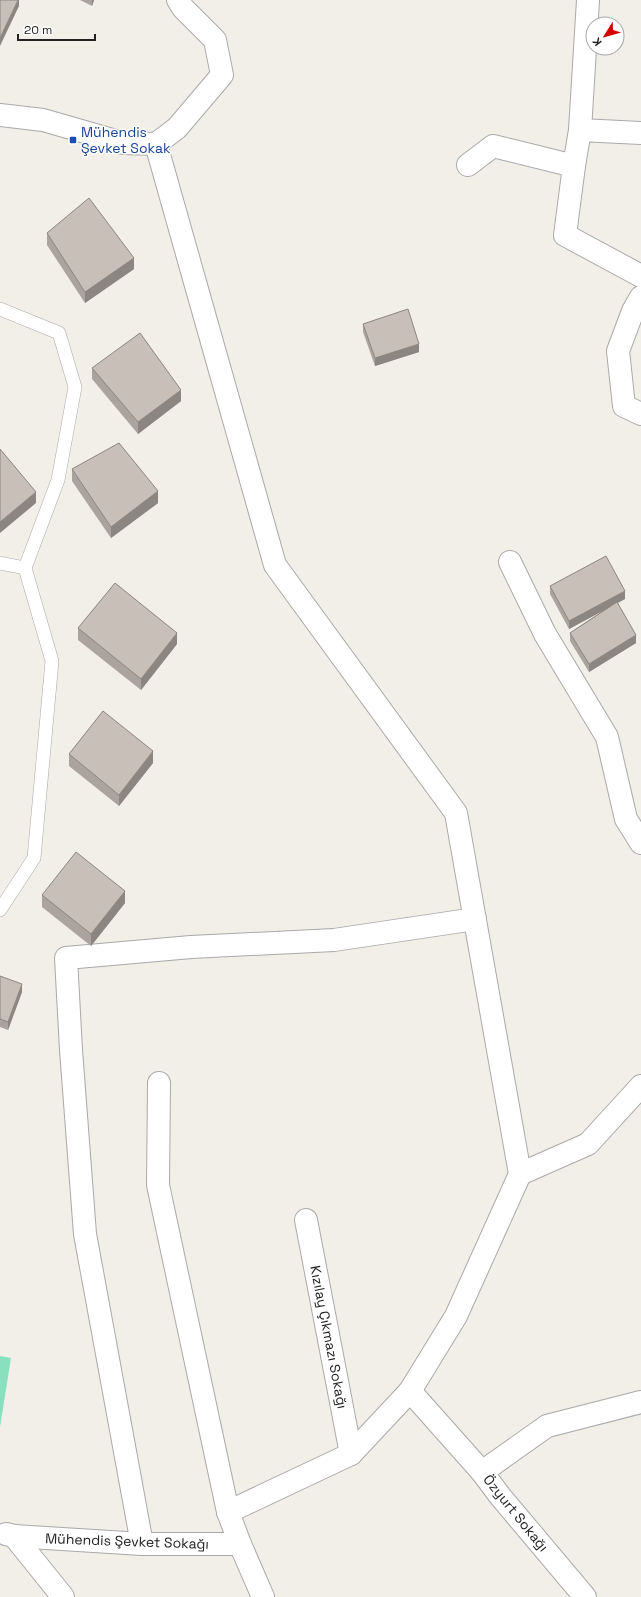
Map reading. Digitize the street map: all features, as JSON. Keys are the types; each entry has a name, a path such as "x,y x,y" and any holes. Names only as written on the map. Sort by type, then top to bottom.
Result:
{"street":[{"path":"0,115 43,120 123,143 156,144 177,128 222,75 216,40 178,0"},
{"path":"588,0 580,130 565,235 641,276"},
{"path":"580,130 641,133"},
{"path":"156,144 275,565 456,813 520,1174 456,1316 410,1391 352,1454 228,1512"},
{"path":"468,165 493,146 574,166"},
{"path":"632,410 618,350 633,310 641,297"},
{"path":"510,562 545,634 607,737 626,819 641,843"},
{"path":"142,1544 85,1234 71,1050 66,958 191,947 334,940 475,919"},
{"path":"159,1083 158,1185 228,1512 263,1597"},
{"path":"520,1174 588,1144 641,1086"},
{"name":"Kızılay Çıkmazı Sokağı","path":"306,1220 352,1454"},
{"path":"410,1391 482,1472"},
{"name":"Özyurt Sokağı","path":"585,1597 500,1496 482,1472 547,1426 641,1402"},
{"path":"7,1535 63,1597"},
{"name":"Mühendis Şevket Sokağı","path":"7,1535 142,1544 240,1544"}],"lane":[{"path":"0,309 59,333 75,387 58,480 25,568 52,661 34,858 0,910"},
{"path":"0,563 25,568"}],"green space":[{"path":"0,1356 11,1358 0,1427"}],"building":[{"path":"0,0 18,0 0,38"},
{"path":"89,198 134,258 85,292 47,233"},
{"path":"408,309 419,344 375,358 363,324"},
{"path":"140,333 181,390 138,422 92,368"},
{"path":"119,443 158,491 111,527 72,469"},
{"path":"0,449 36,492 0,522"},
{"path":"606,556 625,591 569,621 550,586"},
{"path":"115,583 177,633 141,679 78,628"},
{"path":"617,602 636,635 589,664 570,633"},
{"path":"103,711 153,751 119,795 69,754"},
{"path":"76,852 125,891 91,934 42,895"},
{"path":"0,976 22,984 8,1022 0,1019"}],"place":[{"name":"Mühendis Şevket Sokak","path":"73,140"}]}
